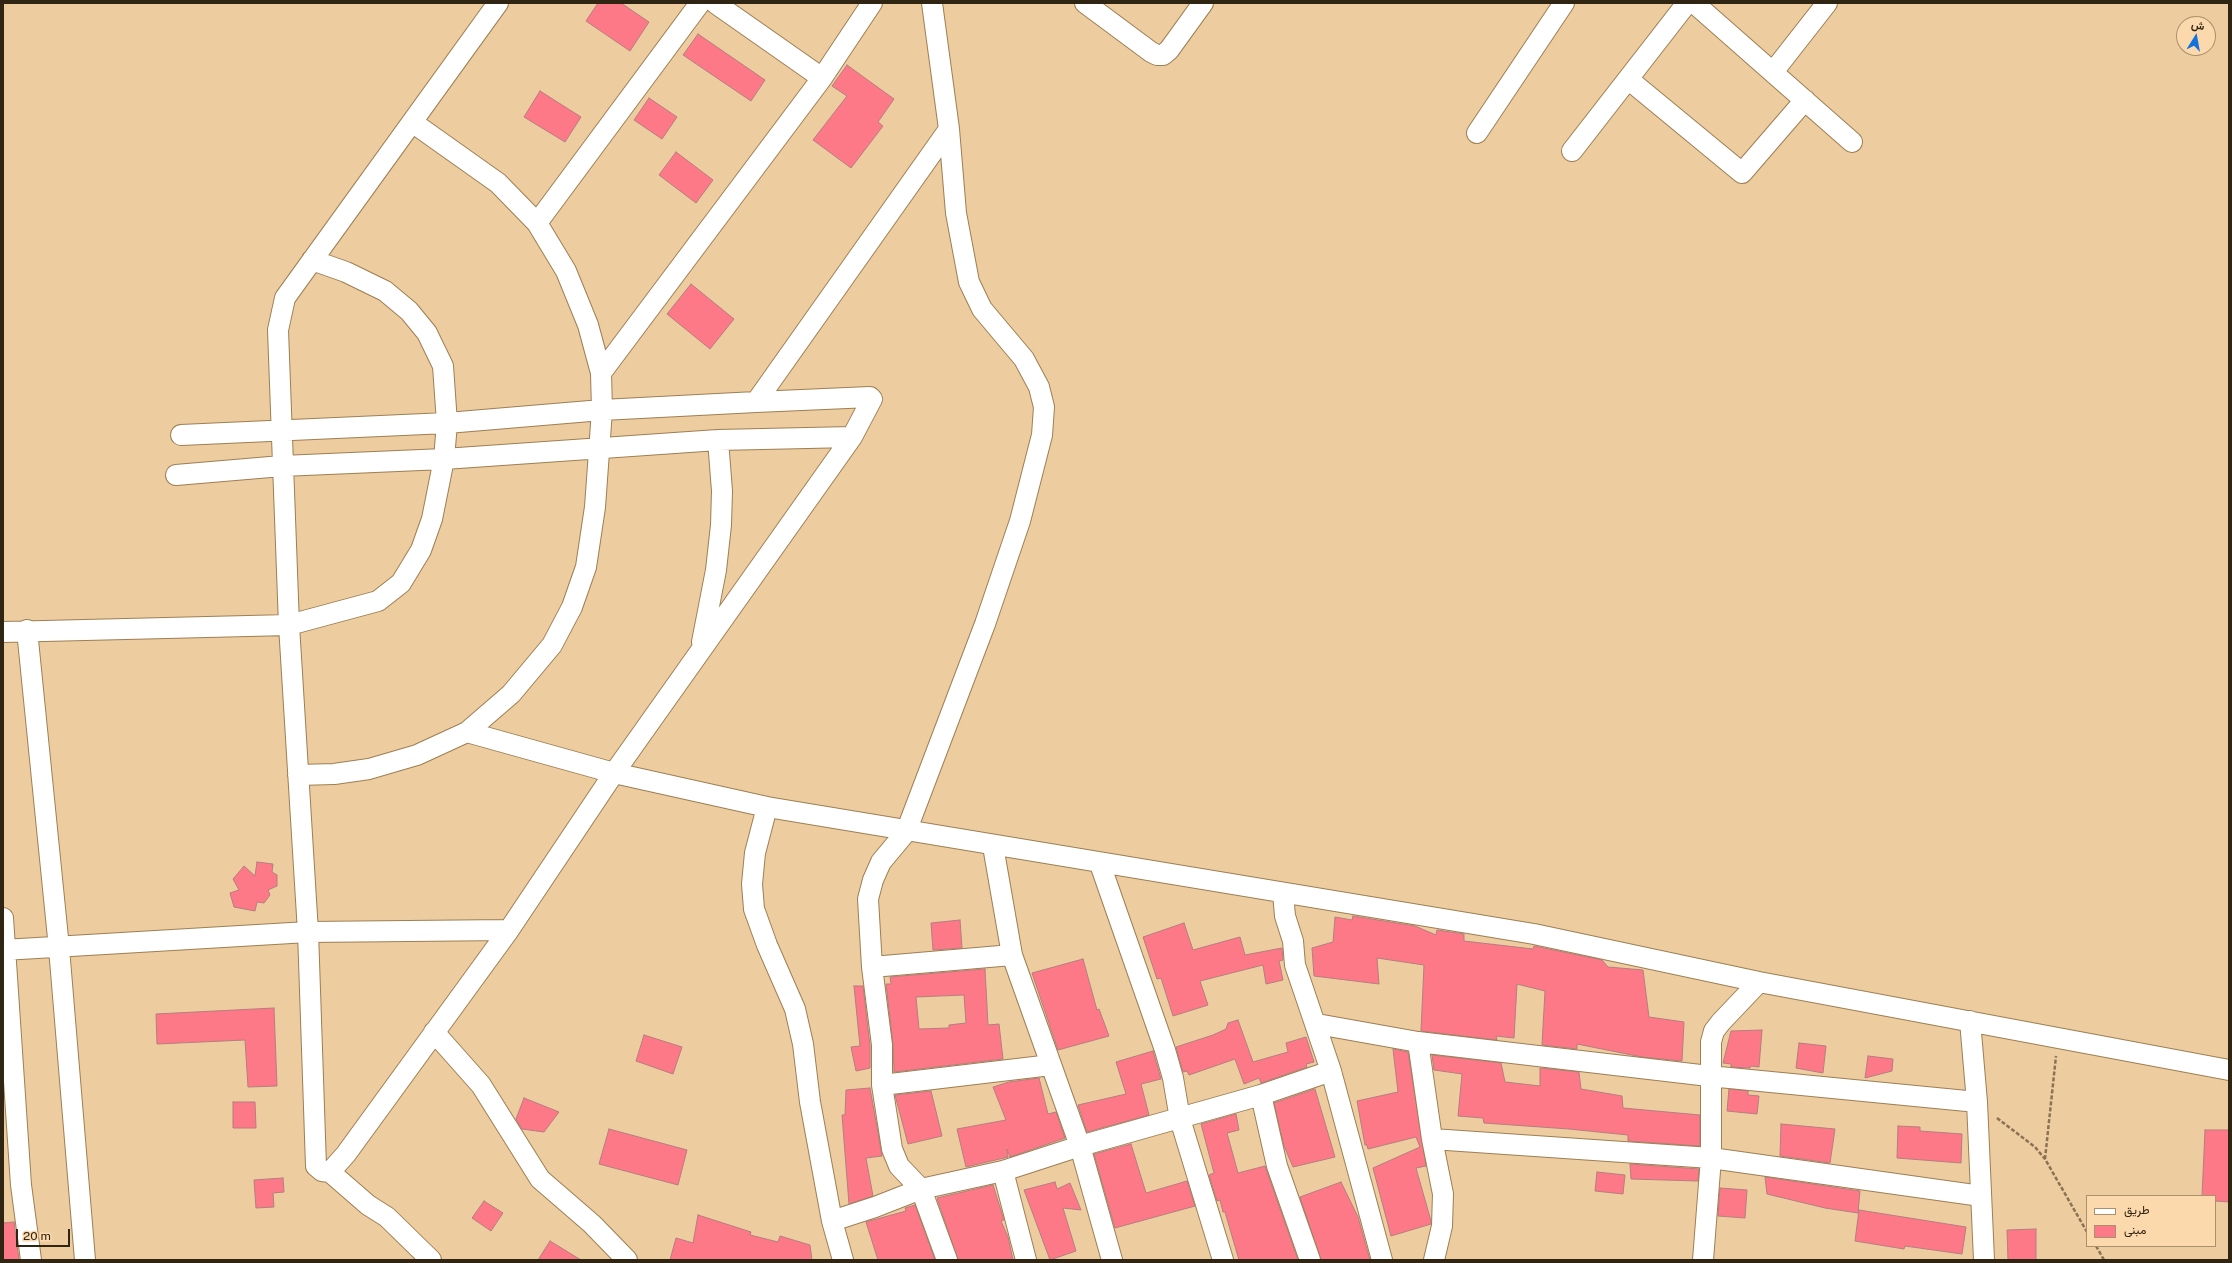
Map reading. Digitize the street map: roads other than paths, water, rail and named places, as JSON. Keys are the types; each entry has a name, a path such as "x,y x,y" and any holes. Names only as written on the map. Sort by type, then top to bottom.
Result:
{"street":[{"path":"431,1260 387,1217 368,1205 330,1172 322,1171 316,1166 308,932 289,625 278,330 280,314 285,298 498,3"},
{"path":"537,223 700,3"},
{"path":"715,3 822,78"},
{"path":"601,373 822,78 872,3"},
{"path":"932,3 949,129 956,213 969,282 982,310 1024,359 1039,387 1044,407 1042,435 1020,521 985,624 906,832 881,862 868,899 872,967 882,1045 882,1085 892,1149 900,1166 921,1189 947,1260"},
{"path":"1084,3 1157,55 1163,55 1169,50 1203,3"},
{"path":"1477,133 1564,3"},
{"path":"1572,151 1687,3"},
{"path":"1694,3 1852,142"},
{"path":"1773,72 1827,3"},
{"path":"1628,79 1742,173 1805,100"},
{"path":"298,776 334,774 369,769 417,755 467,732 511,694 552,645 572,607 586,567 595,507 598,448 602,410 601,373 588,325 566,271 537,223 498,183 412,122"},
{"path":"756,402 949,129"},
{"path":"3,632 27,630 289,625 378,601 401,583 421,550 432,519 444,459 447,423 443,366 427,333 408,310 385,291 346,272 312,260"},
{"path":"181,434 447,423 602,410 756,402 870,397 872,402 852,437 701,648 614,773 509,930 346,1154 330,1172"},
{"path":"176,475 282,466 444,459 718,440 852,437"},
{"path":"701,648 716,570 721,525 722,491 718,440"},
{"path":"27,630 59,948 85,1260"},
{"path":"467,732 614,773 767,807 906,832 1534,934 1760,982 2229,1070"},
{"path":"767,807 755,853 752,884 754,908 767,945 795,1009 803,1044 810,1102 832,1221 843,1260"},
{"path":"993,846 1012,955 1080,1146 1112,1260"},
{"path":"1100,864 1165,1050 1173,1078 1180,1119 1223,1260"},
{"path":"1283,893 1295,965 1317,1024 1331,1071 1382,1260"},
{"path":"3,918 12,1185 31,1260"},
{"path":"4,950 59,948 308,932 509,930"},
{"path":"872,967 1012,955"},
{"path":"1703,1260 1710,1158 1709,1076 1711,1042 1714,1031 1760,982"},
{"path":"1970,1021 1977,1102 1984,1260"},
{"path":"1317,1024 1418,1042 1709,1076 1977,1102"},
{"path":"434,1032 481,1085 540,1179 592,1224 627,1260"},
{"path":"1418,1042 1432,1139 1443,1194 1442,1226 1434,1260"},
{"path":"882,1085 1051,1065"},
{"path":"832,1221 875,1208 921,1189 1003,1171 1080,1146 1180,1119 1260,1095 1331,1071"},
{"path":"1260,1095 1277,1166 1310,1260"},
{"path":"1432,1139 1710,1158 1981,1196"},
{"path":"1003,1171 1026,1260"}]}
